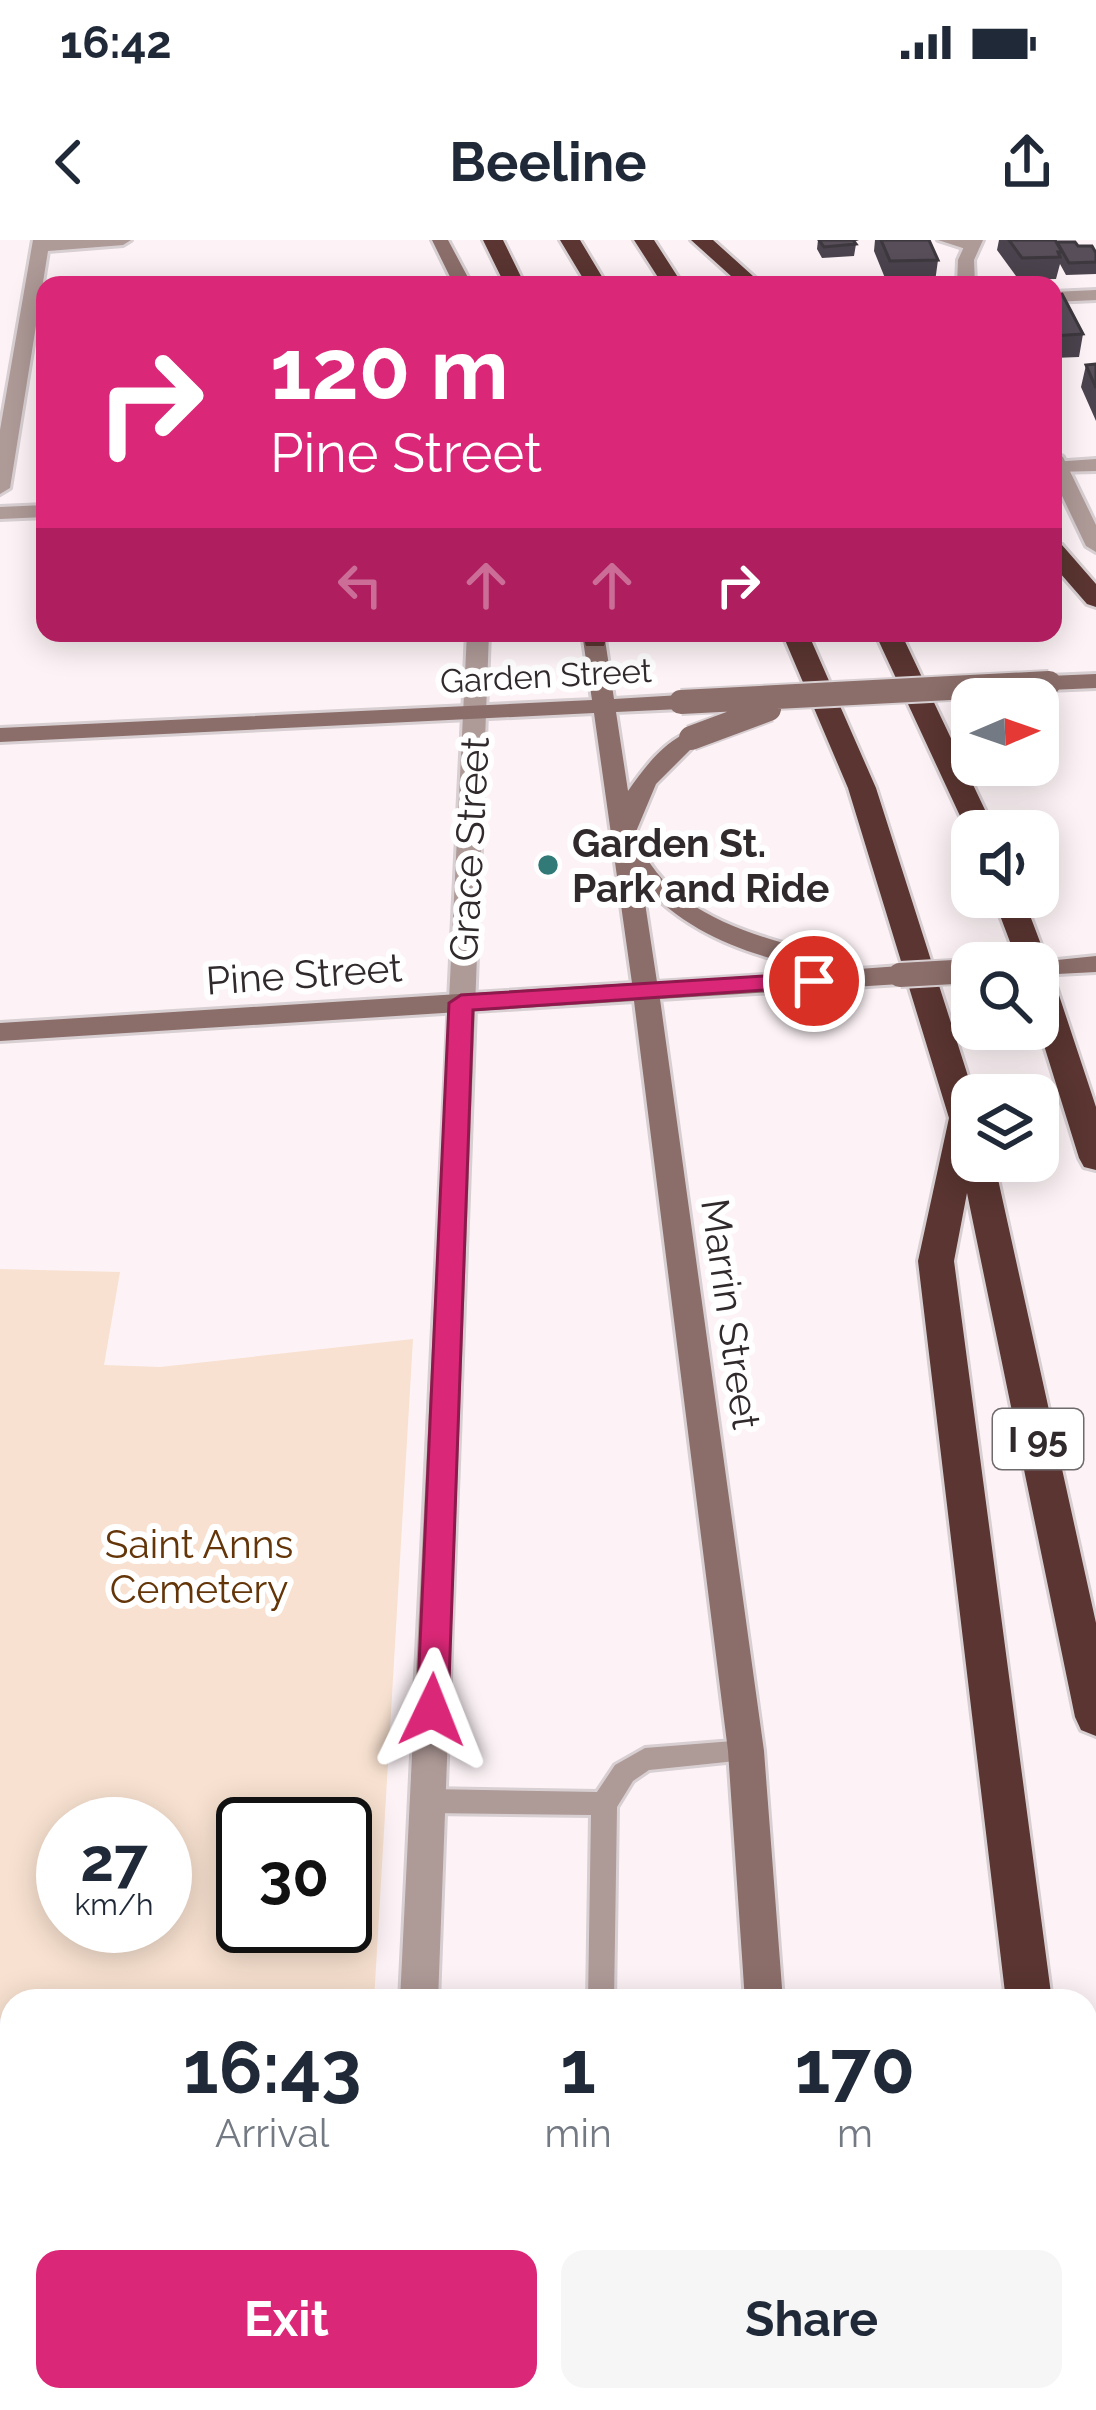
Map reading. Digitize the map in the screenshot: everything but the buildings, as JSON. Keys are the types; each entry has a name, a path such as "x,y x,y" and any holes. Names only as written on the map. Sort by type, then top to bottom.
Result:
{"highway":[{"path":"493,240 511,276"},
{"path":"570,240 592,276"},
{"path":"644,240 667,276"},
{"path":"701,240 743,276"},
{"path":"1062,560 1096,599"},
{"path":"798,642 862,788 952,1074"},
{"path":"892,642 971,810"},
{"path":"1059,1043 1096,1158"},
{"path":"955,1182 936,1261 1028,1989"},
{"name":"I 95","path":"981,1182 1096,1717"}],"main road":[{"path":"440,240 458,276"},
{"name":"Marrin Street","path":"595,642 746,1751 763,1989"},
{"name":"Garden Street","path":"0,735 1096,681"},
{"path":"839,693 768,710 691,738 645,781 622,837 667,898 691,917 744,943 813,961 900,975"},
{"path":"1059,965 1096,964"},
{"name":"Pine Street","path":"0,1032 951,972"}],"street":[{"path":"39,276 40,244 123,240"},
{"path":"946,240 974,243 966,260 966,276"},
{"path":"1062,297 1096,295"},
{"path":"0,338 36,336 0,488"},
{"path":"1062,462 1096,465"},
{"path":"1062,475 1096,546"},
{"path":"0,513 36,511"},
{"name":"Grace Street","path":"420,1989 478,642"}],"lane":[{"path":"601,1989 604,1804 624,1773 645,1760 746,1751"},
{"path":"428,1801 604,1804"}],"green space":[{"name":"Saint Anns Cemetery","path":"0,1269 120,1272 104,1365 160,1367 413,1339 375,1989 0,1989"}],"place":[{"name":"Garden St. Park and Ride","path":"548,865"}],"route":[{"path":"432,1710 461,1003 814,981"}]}
